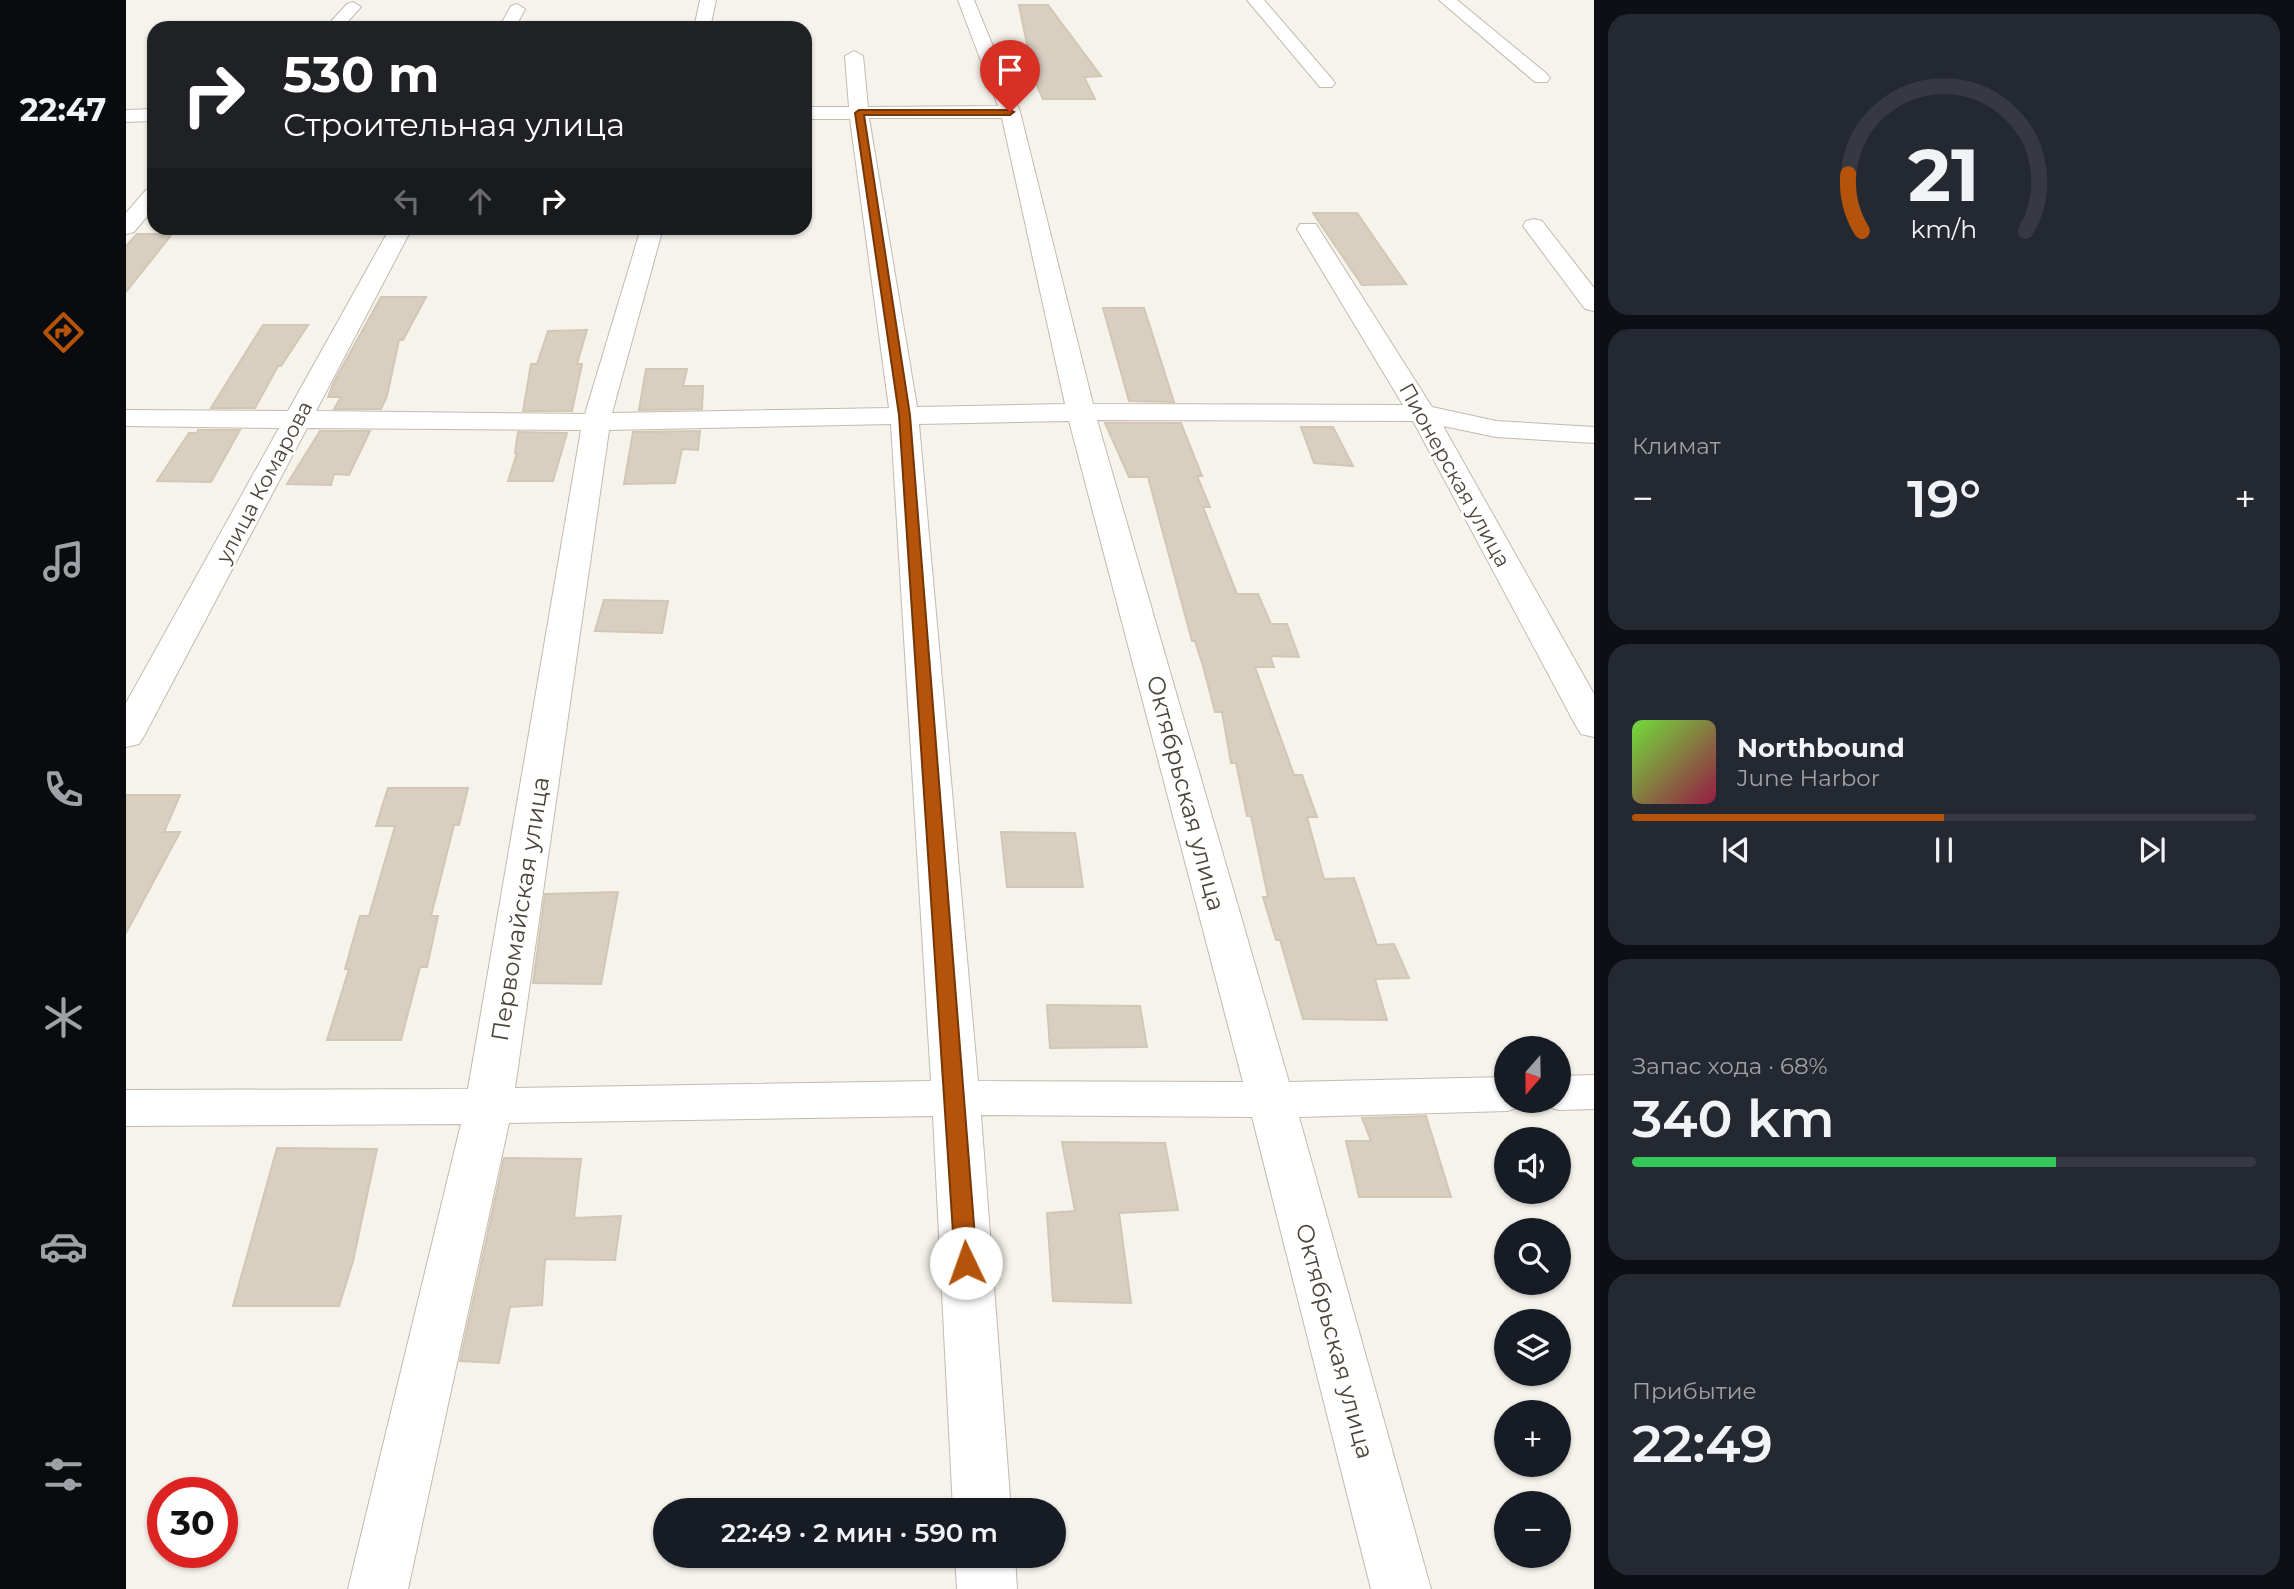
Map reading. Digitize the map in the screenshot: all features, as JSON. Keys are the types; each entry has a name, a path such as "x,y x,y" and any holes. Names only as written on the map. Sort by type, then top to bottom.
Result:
{"street":[{"path":"704,21 708,0"},
{"name":"Октябрьская улица","path":"966,0 1010,112 1080,412 1271,1100 1401,1589"},
{"path":"1255,0 1326,83"},
{"path":"1447,0 1541,78"},
{"path":"340,21 353,7"},
{"path":"511,21 517,9"},
{"path":"854,56 859,113 904,415 956,1098 981,1498"},
{"path":"812,113 1010,112"},
{"path":"126,116 147,116"},
{"path":"126,227 147,203"},
{"path":"1534,226 1594,304"},
{"name":"Пионерская улица","path":"1308,229 1422,413 1594,726"},
{"name":"улица Комарова","path":"126,736 397,235"},
{"name":"Первомайская улица","path":"378,1589 489,1106 596,422 650,235"},
{"path":"126,418 596,422 1080,412 1422,413 1496,429 1594,435"},
{"path":"1572,1093 1594,1092"},
{"path":"126,1108 489,1106 956,1098 1271,1100 1494,1094"},
{"path":"986,1568 987,1589"}],"building":[{"path":"1019,5 1048,5 1101,76 1084,77 1095,99 1043,99 1034,79"},
{"path":"1313,213 1357,213 1406,284 1362,285"},
{"path":"137,234 171,235 126,292 126,246"},
{"path":"381,297 426,297 403,340 399,340 387,396 381,409 334,409 341,397 328,397 334,382"},
{"path":"1103,308 1144,308 1174,402 1129,401"},
{"path":"263,325 308,325 281,366 278,366 255,408 211,408"},
{"path":"587,330 577,364 582,364 572,411 523,411 531,364 537,364 548,331"},
{"path":"646,369 687,369 683,386 703,386 702,409 639,410"},
{"path":"1105,423 1181,423 1202,476 1197,476 1210,507 1203,507 1237,594 1258,594 1271,624 1287,624 1299,657 1270,656 1274,667 1255,667 1294,775 1302,775 1317,817 1307,817 1324,879 1354,878 1377,945 1394,944 1409,978 1375,979 1387,1020 1303,1019 1280,940 1276,940 1263,897 1268,897 1251,816 1247,816 1236,763 1231,763 1222,712 1215,712 1195,641 1192,641 1148,477 1129,477"},
{"path":"1301,427 1333,427 1353,466 1314,463"},
{"path":"198,430 240,430 211,482 157,481 189,433 197,433"},
{"path":"320,431 370,431 349,475 334,474 331,485 287,484"},
{"path":"700,431 698,450 682,449 675,483 624,484 633,432"},
{"path":"518,432 567,433 553,481 508,481 517,453"},
{"path":"604,600 668,601 662,633 595,631"},
{"path":"388,788 468,788 459,825 454,825 431,916 438,916 427,967 420,967 401,1040 327,1040 349,969 345,969 360,916 369,916 395,826 376,826"},
{"path":"126,795 180,795 164,832 180,832 126,933"},
{"path":"1001,832 1075,833 1083,887 1007,887"},
{"path":"618,892 601,984 533,983 545,894"},
{"path":"1047,1005 1140,1006 1147,1047 1050,1048"},
{"path":"1426,1116 1451,1197 1359,1197 1346,1141 1371,1141 1362,1118"},
{"path":"1062,1142 1165,1143 1178,1210 1119,1213 1131,1303 1053,1301 1047,1213 1075,1211"},
{"path":"277,1148 377,1149 353,1261 339,1306 233,1306"},
{"path":"504,1158 581,1159 574,1218 621,1216 615,1260 545,1259 542,1305 510,1307 499,1363 460,1361"}],"route":[{"path":"966,1263 904,415 859,113 1010,112"}]}
